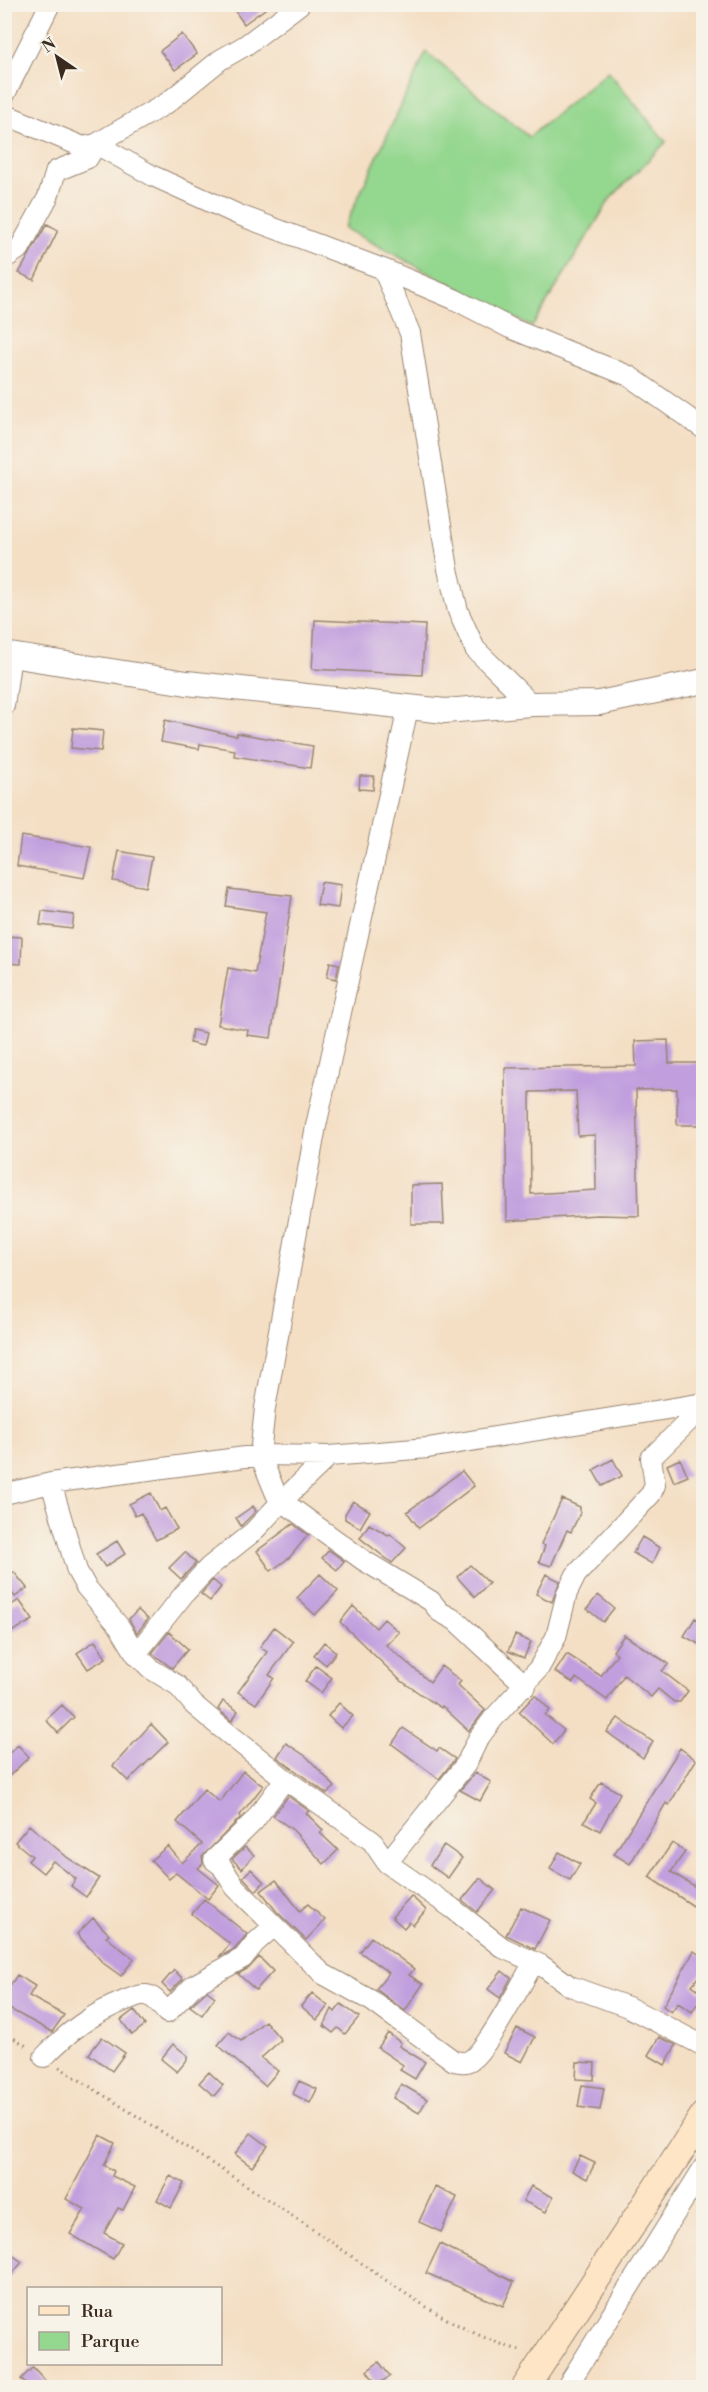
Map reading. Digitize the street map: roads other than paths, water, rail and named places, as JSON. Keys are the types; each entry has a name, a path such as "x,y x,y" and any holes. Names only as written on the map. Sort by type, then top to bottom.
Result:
{"main road":[{"path":"525,2388 704,2115"}],"street":[{"path":"4,96 50,4"},
{"path":"4,114 83,147 96,144 167,102 220,60 246,45 300,4"},
{"path":"4,259 14,255 27,237 48,196 53,174 88,158 96,144"},
{"path":"96,144 123,161 230,211 272,229 383,269 454,299 510,328 629,376 704,429"},
{"path":"383,269 410,333 448,569 458,611 475,649 531,704"},
{"path":"4,706 7,654 187,683 445,711 531,704 600,703 704,681"},
{"path":"408,708 316,1126 279,1319 260,1455 276,1494 282,1501 363,1560 431,1601 440,1612 455,1620 526,1686"},
{"path":"4,1494 51,1483 260,1455 330,1456 428,1448 704,1405"},
{"path":"387,1863 466,1764 478,1739 493,1719 526,1686 539,1668 556,1637 567,1593 576,1575 651,1494 655,1485 651,1458 704,1405"},
{"path":"136,1654 209,1567 253,1532 330,1456"},
{"path":"51,1483 77,1571 86,1587 120,1626 136,1654 151,1669 177,1685 194,1705 285,1779 372,1841 387,1863 452,1908 496,1943 534,1962 570,1986 628,2007 704,2046"},
{"path":"285,1779 254,1821 214,1860 221,1865 235,1887 273,1927 323,1974 372,2001 453,2061 464,2063 472,2059 483,2046 534,1962"},
{"path":"44,2057 78,2024 94,2014 139,1996 148,1995 167,2013 194,1985 243,1958 255,1943 273,1927"},
{"path":"566,2388 704,2167"}]}
